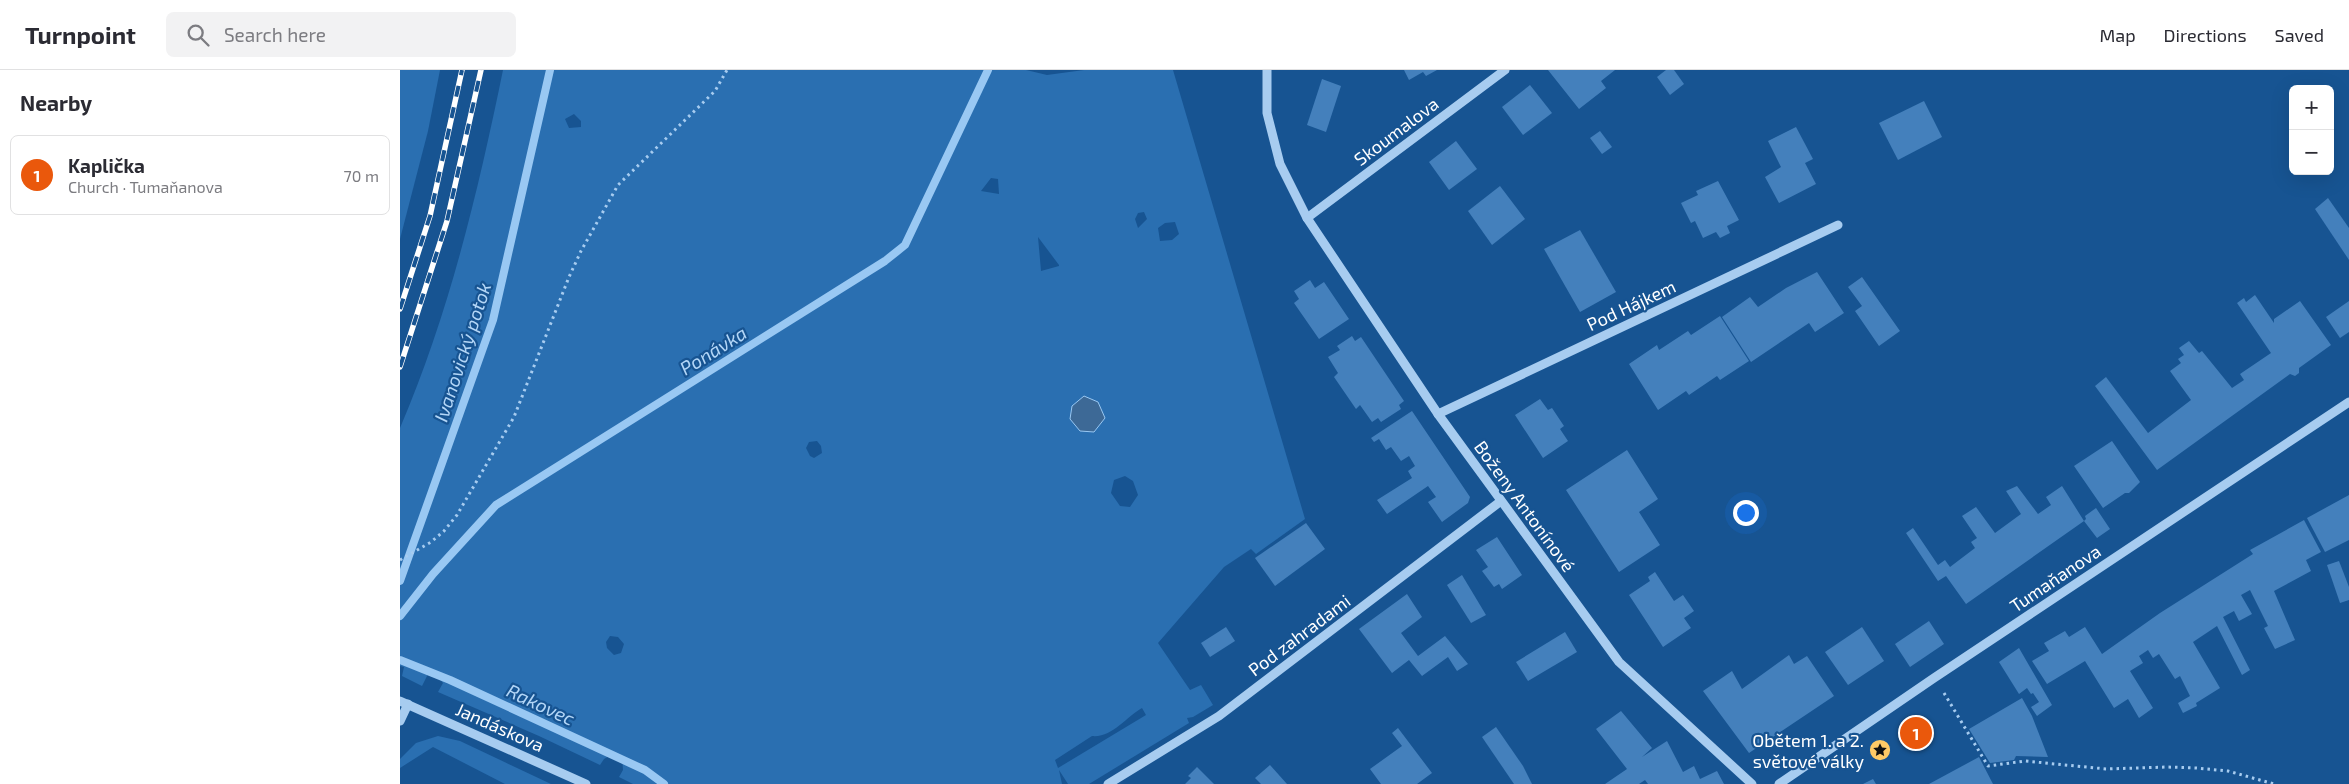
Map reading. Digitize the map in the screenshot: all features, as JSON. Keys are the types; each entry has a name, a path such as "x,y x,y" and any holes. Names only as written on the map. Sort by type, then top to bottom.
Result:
{"street":[{"name":"Boženy Antonínové","path":"1267,70 1267,112 1280,164 1306,218 1438,414 1619,662 1752,784"},
{"name":"Skoumalova","path":"1306,218 1505,70"},
{"name":"Pod Hájkem","path":"1438,414 1838,225"},
{"name":"Tumaňanova","path":"1779,784 1934,678 2349,402"},
{"name":"Pod zahradami","path":"1108,784 1218,716 1501,501"},
{"path":"400,721 404,702"},
{"name":"Jandáskova","path":"404,702 586,784"}],"path":[{"path":"401,558 431,542 444,531 456,515 514,417 555,310 581,251 618,185 715,91 727,70"},
{"path":"1934,678 1988,766 2026,760 2106,769 2196,768 2228,771 2274,784"}],"shaded area":[{"path":"400,70 440,70 428,131 400,239"},
{"path":"503,70 1026,70 1047,75 1084,70 1173,70 1305,519 1256,554 1251,549 1224,567 1158,643 1190,690 1201,685 1213,705 1193,717 1187,718 1189,723 1089,784 1068,784 1059,770 1062,784 633,784 619,777 623,770 622,756 614,753 604,759 600,765 438,692 443,683 437,676 428,674 422,686 402,676 404,667 400,666 400,428 433,341 461,252","holes":["574,114 581,121 581,127 569,128 565,119","991,178 998,179 999,194 981,191","1144,212 1147,219 1138,228 1135,219 1138,213","1175,222 1179,234 1172,240 1160,241 1158,228 1165,223","1038,237 1059,265 1041,271","817,441 821,446 822,453 814,458 810,456 806,448 809,442","1125,476 1133,481 1138,495 1130,507 1120,506 1111,493 1114,480","610,636 618,637 624,644 621,653 614,655 607,648 606,642","1142,708 1146,715 1058,768 1055,760 1092,736 1106,734"]},
{"path":"1084,396 1098,402 1105,418 1094,432 1080,431 1070,419 1072,406"},
{"path":"438,736 460,741 551,784 505,784 433,747 400,768 400,759 416,743"}],"building":[{"path":"1404,70 1437,70 1426,76 1423,72 1409,80"},
{"path":"1548,70 1615,70 1601,81 1606,88 1579,109"},
{"path":"1666,70 1674,70 1684,84 1670,95 1657,77"},
{"path":"1322,79 1341,86 1326,132 1307,125"},
{"path":"1530,85 1552,113 1523,135 1502,107"},
{"path":"1924,101 1942,137 1898,160 1879,123"},
{"path":"1796,127 1813,159 1805,163 1816,184 1779,203 1765,177 1781,167 1768,141"},
{"path":"1600,131 1612,147 1602,154 1590,138"},
{"path":"1456,141 1477,169 1449,190 1429,162"},
{"path":"1718,181 1739,220 1727,226 1730,233 1720,238 1716,232 1703,238 1695,221 1691,223 1681,203 1698,195 1696,191"},
{"path":"1500,186 1525,219 1492,245 1468,211"},
{"path":"2328,198 2349,228 2349,260 2315,209"},
{"path":"1580,230 1616,292 1580,312 1544,249"},
{"path":"1817,272 1844,313 1815,332 1809,323 1751,362 1722,317 1750,297 1758,307 1786,288"},
{"path":"1862,277 1900,331 1879,346 1855,311 1862,306 1848,287"},
{"path":"1310,280 1315,288 1324,282 1349,319 1319,339 1294,303 1299,299 1294,291"},
{"path":"2255,295 2274,323 2274,319 2300,301 2331,345 2299,368 2299,373 2295,376 2290,374 2157,470 2095,386 2106,377 2148,433 2191,400 2170,371 2181,363 2178,359 2184,355 2179,348 2189,341 2199,353 2202,351 2232,388 2244,380 2240,374 2271,353 2237,303 2244,298 2246,302"},
{"path":"2349,301 2349,332 2340,338 2326,317"},
{"path":"1720,316 1749,361 1720,380 1717,376 1689,395 1686,391 1658,410 1629,364 1657,345 1659,350 1688,331 1691,335"},
{"path":"1352,336 1355,341 1361,337 1404,401 1399,405 1401,409 1381,422 1378,418 1372,422 1360,405 1356,409 1334,377 1338,373 1328,357 1340,350 1337,346"},
{"path":"1540,399 1548,410 1552,408 1564,426 1560,429 1568,441 1543,458 1515,415"},
{"path":"1412,411 1470,497 1468,503 1442,522 1428,502 1436,497 1428,486 1387,514 1377,500 1412,478 1408,471 1415,466 1409,456 1401,461 1391,447 1386,450 1379,439 1374,442 1371,438"},
{"path":"2112,441 2140,482 2129,493 2125,493 2103,508 2074,466"},
{"path":"1627,450 1658,499 1639,512 1660,545 1619,572 1566,490"},
{"path":"2017,486 2038,514 2051,505 2046,497 2062,486 2084,521 1966,604 1946,576 1938,581 1906,533 1913,528 1938,565 1945,560 1950,567 1975,548 1971,542 1977,538 1962,516 1976,507 1995,533 2021,514 2006,491"},
{"path":"2349,495 2349,540 2325,552 2307,518"},
{"path":"2096,508 2110,529 2097,538 2084,521 2086,519 2085,516"},
{"path":"2304,520 2321,552 2306,560 2311,571 2274,591 2295,640 2275,649 2264,628 2268,626 2250,590 2241,595 2252,614 2239,621 2234,611 2223,617 2250,670 2242,675 2217,626 2193,642 2220,688 2196,703 2197,706 2183,713 2178,703 2190,696 2180,676 2175,679 2159,654 2153,658 2148,650 2139,656 2143,663 2130,671 2153,708 2139,718 2128,699 2114,708 2085,661 2047,684 2032,661 2049,651 2044,643 2065,631 2069,637 2085,627 2102,654 2160,613 2253,554 2250,550"},
{"path":"1306,523 1325,549 1275,586 1255,558"},
{"path":"1497,537 1522,575 1502,589 1499,584 1494,587 1482,571 1488,567 1476,550"},
{"path":"2339,561 2349,587 2349,600 2340,603 2327,565"},
{"path":"1655,572 1674,601 1683,595 1694,611 1684,618 1691,628 1663,647 1629,595 1650,581 1648,577"},
{"path":"1462,575 1486,615 1471,623 1447,585"},
{"path":"1407,594 1422,617 1401,633 1418,656 1445,636 1468,664 1457,671 1448,657 1422,676 1409,660 1392,673 1359,629"},
{"path":"1929,621 1944,644 1910,667 1895,644"},
{"path":"1226,627 1235,641 1210,657 1201,643"},
{"path":"1862,627 1884,661 1848,685 1825,652"},
{"path":"1565,632 1577,652 1528,681 1516,662"},
{"path":"2019,648 2052,705 2037,716 2031,707 2039,702 2033,693 2031,694 2027,688 2019,694 1999,662"},
{"path":"1789,655 1794,664 1807,656 1834,696 1749,753 1703,691 1732,671 1742,689"},
{"path":"2022,698 2032,716 2048,757 2016,756 2014,760 1990,763 1969,729"},
{"path":"1621,711 1652,748 1642,757 1667,741 1683,772 1694,766 1700,779 1717,771 1724,784 1648,784 1645,780 1639,784 1605,784 1627,769 1596,729"},
{"path":"1917,724 1925,734 1915,742 1907,732"},
{"path":"1496,727 1523,766 1532,784 1514,784 1482,737"},
{"path":"1398,728 1432,773 1417,784 1381,784 1370,769 1402,746 1392,733"},
{"path":"1979,757 1993,784 1929,784"},
{"path":"1270,765 1287,784 1261,784 1255,778"},
{"path":"1197,767 1214,784 1185,784 1191,778 1188,776"},
{"path":"1873,779 1876,784 1863,784"}],"waterway":[{"name":"Ivanovický potok","path":"400,581 493,320 550,70"},
{"name":"Ponávka","path":"400,616 433,574 496,505 885,261 905,245 988,70"},
{"name":"Rakovec","path":"400,660 450,680 645,770 664,784"}],"railway":[{"path":"400,309 430,216 462,70"},
{"path":"400,367 447,221 481,70"}],"place":[{"name":"Kaplička","path":"1916,733"},
{"name":"Obětem 1. a 2. světové války","path":"1880,750"}]}
